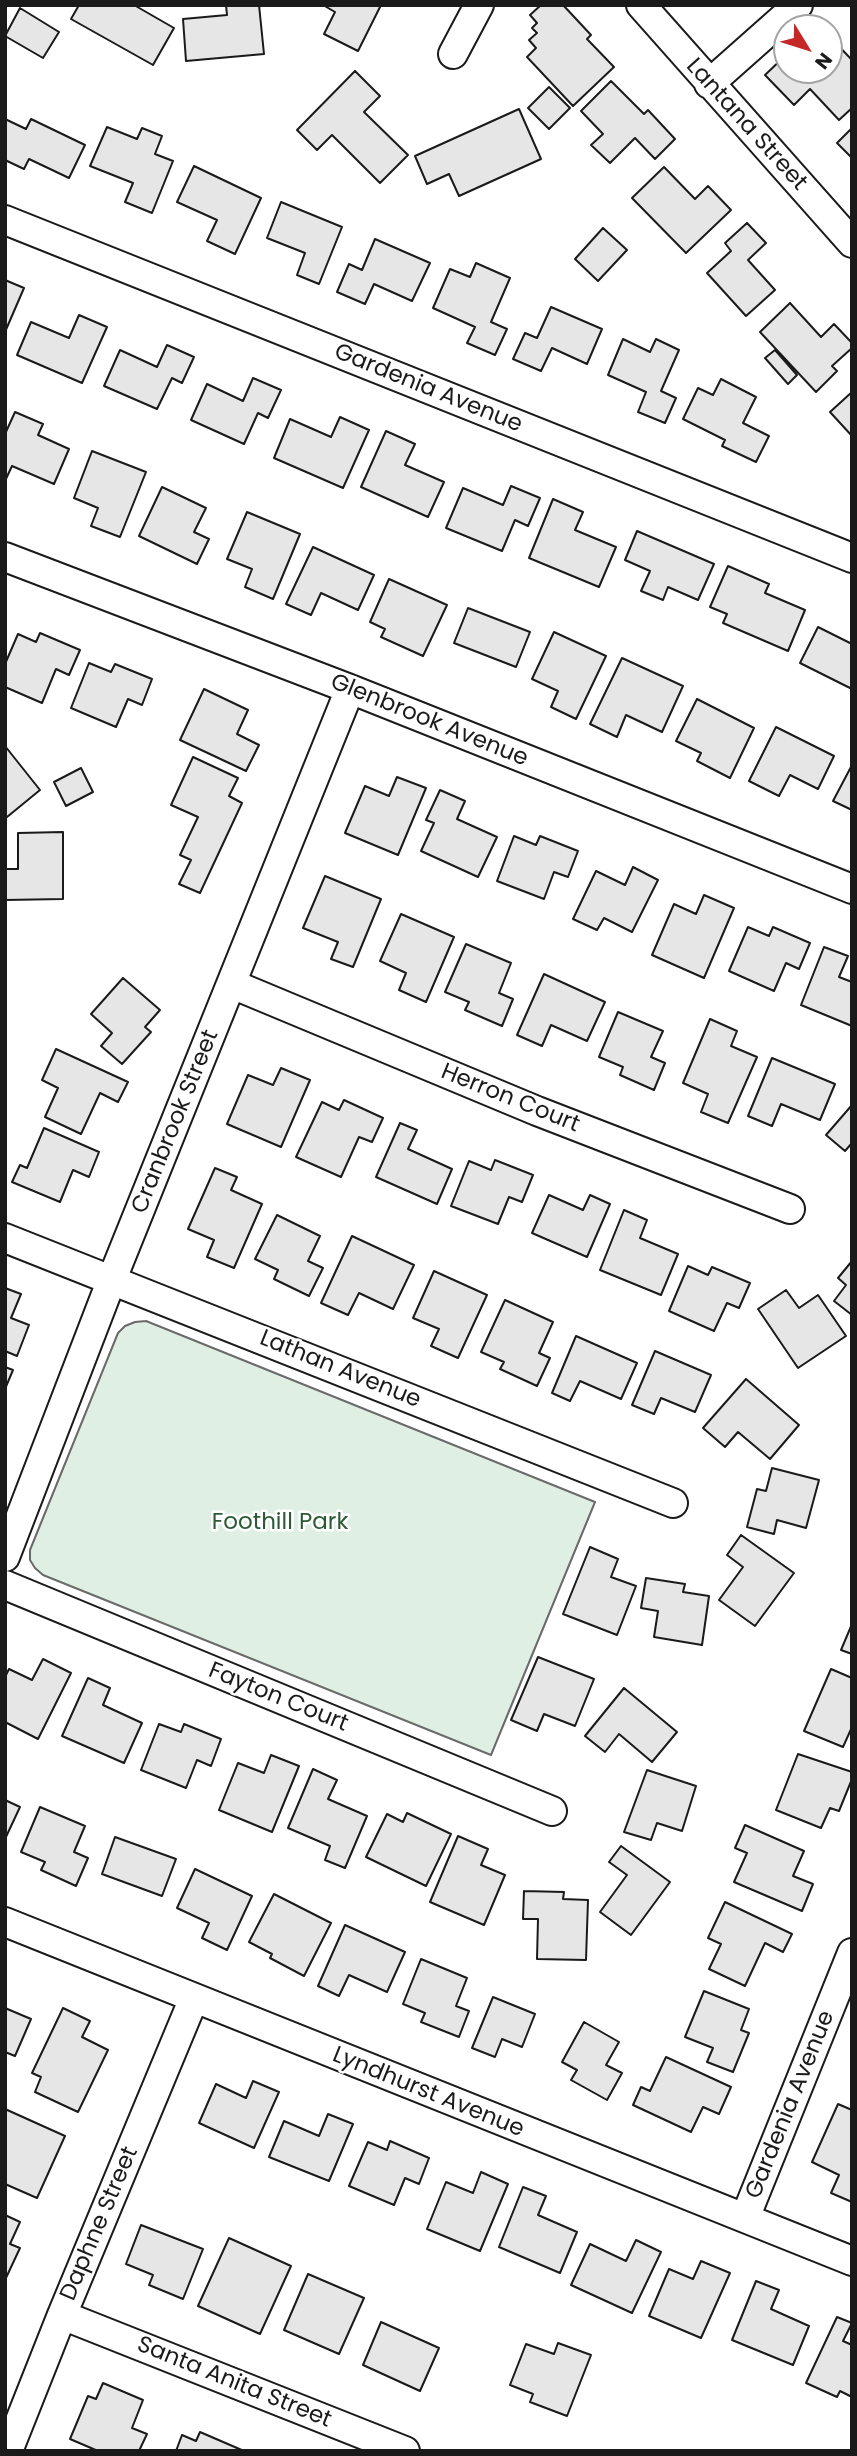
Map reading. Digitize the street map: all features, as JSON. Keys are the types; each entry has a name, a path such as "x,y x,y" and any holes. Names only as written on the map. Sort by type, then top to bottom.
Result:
{"street":[{"path":"453,54 479,5"},
{"name":"Lantana Street","path":"641,5 852,243"},
{"path":"709,84 798,5"},
{"name":"Gardenia Avenue","path":"5,220 852,558"},
{"name":"Glenbrook Avenue","path":"5,557 350,689 852,889"},
{"name":"Cranbrook Street","path":"5,1557 112,1279 350,689"},
{"name":"Herron Court","path":"232,984 537,1111 790,1209"},
{"name":"Lathan Avenue","path":"5,1238 673,1503"},
{"name":"Fayton Court","path":"5,1585 552,1811"},
{"name":"Lyndhurst Avenue","path":"5,1922 852,2261"},
{"name":"Gardenia Avenue","path":"745,2218 852,1953"},
{"name":"Daphne Street","path":"8,2451 194,1998"},
{"name":"Santa Anita Street","path":"62,2315 405,2451"}],"green space":[{"name":"Foothill Park","path":"146,1321 595,1502 491,1755 43,1575 35,1568 30,1560 30,1550 118,1333 125,1326"}],"building":[{"path":"79,5 134,5 174,28 153,65 71,19"},
{"path":"226,5 259,5 264,54 186,61 183,19 227,15"},
{"path":"323,5 381,5 358,51 324,34 335,12"},
{"path":"541,5 563,5 591,35 587,39 614,67 573,106 527,57 536,48 529,40 537,33 532,28 537,23 530,15"},
{"path":"20,8 59,32 43,58 5,36"},
{"path":"843,51 852,60 852,108 839,120 810,89 794,105 774,84 843,84"},
{"path":"773,67 773,83 765,75"},
{"path":"355,71 380,96 364,112 408,155 380,183 332,135 317,150 297,130"},
{"path":"611,81 644,114 648,110 675,139 655,159 635,138 610,163 591,145 603,134 581,111"},
{"path":"549,87 570,108 549,129 528,108"},
{"path":"519,109 541,159 459,196 449,174 427,184 415,156"},
{"path":"5,119 26,129 31,119 85,145 69,178 29,159 24,169 5,160"},
{"path":"107,127 137,139 142,128 162,136 155,154 173,161 152,213 125,202 133,183 90,166"},
{"path":"852,128 852,158 837,143"},
{"path":"194,166 261,198 235,254 207,241 217,220 177,202"},
{"path":"664,167 695,199 708,186 731,210 686,253 632,198"},
{"path":"281,202 342,227 319,284 297,275 305,253 267,238"},
{"path":"747,223 766,243 748,260 775,290 746,316 707,273 731,251 725,243"},
{"path":"603,228 627,250 598,281 575,259"},
{"path":"375,239 430,263 412,301 374,284 365,304 337,292 349,264 362,270"},
{"path":"476,263 510,278 491,322 507,329 495,355 467,343 475,327 433,308 450,269 470,277"},
{"path":"5,280 24,288 5,332"},
{"path":"790,303 821,337 834,324 852,343 852,348 832,366 837,371 816,392 760,332"},
{"path":"551,307 602,329 587,364 552,348 541,371 513,359 525,333 537,338"},
{"path":"79,315 107,327 82,383 17,355 31,322 69,338"},
{"path":"623,339 650,352 656,339 679,350 661,391 676,398 665,423 638,412 646,392 608,375"},
{"path":"167,345 194,357 182,383 172,378 157,409 104,386 120,350 157,367"},
{"path":"775,350 797,375 788,384 765,358"},
{"path":"253,378 281,390 268,418 258,413 244,444 191,420 207,384 243,401"},
{"path":"721,379 756,397 743,423 769,436 756,462 722,446 725,440 683,419 698,388 713,395"},
{"path":"852,392 852,436 830,412"},
{"path":"15,412 43,424 38,435 69,449 54,484 12,466 5,481 5,434"},
{"path":"340,417 369,430 343,488 274,458 290,419 331,437"},
{"path":"386,431 415,444 405,465 444,482 428,517 361,487"},
{"path":"92,451 146,472 120,537 91,526 98,508 74,498"},
{"path":"511,486 540,498 528,526 515,520 502,551 446,528 463,488 503,505"},
{"path":"162,487 206,508 194,532 209,539 197,564 139,536"},
{"path":"553,499 583,512 575,530 616,547 599,587 529,558"},
{"path":"247,512 300,534 273,599 245,587 252,569 227,559"},
{"path":"637,531 714,564 698,600 668,587 663,600 641,591 650,571 625,560"},
{"path":"313,547 374,575 358,610 321,593 311,615 286,604"},
{"path":"728,566 769,584 765,593 805,610 788,651 723,623 727,614 710,607"},
{"path":"389,579 447,605 423,656 381,637 385,629 370,622"},
{"path":"468,608 530,632 516,667 454,643"},
{"path":"818,627 852,644 852,689 800,663"},
{"path":"554,632 606,656 576,719 551,707 558,691 532,679"},
{"path":"40,633 80,650 69,675 56,669 42,703 5,687 5,664 18,634 36,642"},
{"path":"622,658 683,686 662,732 626,715 617,737 590,724"},
{"path":"89,663 111,672 115,664 152,679 142,705 128,699 116,727 71,708"},
{"path":"204,689 248,710 237,734 259,745 246,771 180,740"},
{"path":"697,699 754,728 730,778 697,761 701,753 676,741"},
{"path":"776,727 834,756 818,789 790,775 779,796 749,781"},
{"path":"5,746 40,790 7,817 5,815"},
{"path":"193,757 238,778 229,796 242,803 200,893 179,884 191,860 180,855 198,817 171,805"},
{"path":"852,765 852,810 833,801"},
{"path":"81,768 93,792 66,806 54,782"},
{"path":"397,777 426,788 398,855 345,833 365,786 389,796"},
{"path":"440,790 465,801 457,819 497,837 478,877 421,851 434,823 426,820"},
{"path":"63,832 63,899 5,900 5,869 18,869 18,833"},
{"path":"514,836 536,845 540,836 578,851 568,877 554,872 544,899 497,881"},
{"path":"633,867 658,880 632,932 604,918 597,930 573,919 596,871 625,885"},
{"path":"325,876 381,899 353,967 331,959 338,942 303,928"},
{"path":"704,895 734,908 704,978 652,955 674,904 696,914"},
{"path":"401,914 454,937 426,1002 399,990 406,973 380,961"},
{"path":"748,927 769,936 773,927 810,943 799,969 786,963 774,991 729,971"},
{"path":"466,944 511,963 499,993 513,999 502,1026 465,1010 469,1002 445,992"},
{"path":"824,947 848,956 839,977 852,982 852,1026 801,1005"},
{"path":"544,974 605,1002 587,1041 551,1025 542,1046 517,1035"},
{"path":"123,978 160,1010 145,1027 151,1032 122,1064 101,1046 112,1033 91,1014"},
{"path":"618,1012 663,1031 651,1057 665,1063 654,1090 620,1075 623,1067 599,1057"},
{"path":"710,1019 737,1031 731,1046 757,1057 728,1123 701,1112 708,1094 683,1083"},
{"path":"56,1049 128,1082 118,1102 100,1093 81,1134 45,1117 58,1088 42,1080"},
{"path":"772,1058 835,1084 820,1120 781,1104 772,1126 748,1116"},
{"path":"281,1068 310,1080 281,1147 227,1124 248,1075 273,1085"},
{"path":"344,1100 383,1118 372,1142 359,1137 341,1177 296,1157 322,1102 339,1110"},
{"path":"852,1105 852,1143 845,1151 826,1135"},
{"path":"400,1123 417,1130 408,1149 452,1169 437,1204 376,1177"},
{"path":"44,1128 99,1152 89,1177 73,1170 60,1202 12,1182 20,1165 27,1168"},
{"path":"495,1160 533,1175 522,1202 509,1197 498,1224 451,1206 469,1161 491,1170"},
{"path":"215,1168 237,1177 231,1190 262,1204 234,1268 207,1257 214,1240 188,1229"},
{"path":"549,1195 583,1210 590,1195 610,1204 587,1257 532,1233"},
{"path":"624,1210 647,1220 640,1238 678,1254 661,1295 600,1270"},
{"path":"277,1215 320,1236 308,1261 323,1268 309,1296 274,1279 278,1270 255,1259"},
{"path":"352,1236 414,1265 393,1309 359,1293 348,1315 321,1303"},
{"path":"852,1261 852,1315 834,1301 846,1285 838,1278"},
{"path":"688,1266 708,1275 712,1267 750,1283 739,1308 727,1303 714,1331 669,1311"},
{"path":"434,1271 487,1295 458,1358 431,1346 439,1329 413,1318"},
{"path":"5,1288 21,1294 11,1318 29,1325 17,1356 5,1351"},
{"path":"786,1290 799,1308 818,1295 846,1336 798,1368 758,1309"},
{"path":"505,1300 553,1322 539,1353 550,1358 537,1386 500,1369 504,1362 481,1352"},
{"path":"576,1336 637,1363 621,1399 580,1381 570,1401 552,1393"},
{"path":"655,1351 711,1375 695,1412 661,1398 654,1414 632,1405"},
{"path":"5,1367 13,1370 5,1389"},
{"path":"746,1379 799,1425 770,1459 738,1432 725,1447 703,1428"},
{"path":"772,1468 819,1480 806,1528 777,1520 774,1534 747,1527 757,1489 766,1491"},
{"path":"741,1535 794,1573 755,1626 719,1600 743,1567 727,1555"},
{"path":"590,1547 618,1559 611,1577 636,1586 617,1635 563,1614"},
{"path":"646,1578 685,1584 683,1592 709,1596 702,1645 654,1637 658,1611 641,1608"},
{"path":"852,1624 852,1654 841,1650"},
{"path":"538,1657 594,1679 575,1726 544,1714 537,1731 511,1720"},
{"path":"43,1659 71,1673 38,1739 5,1722 5,1677 9,1669 32,1680"},
{"path":"831,1669 852,1678 852,1727 843,1747 804,1731"},
{"path":"88,1678 110,1688 103,1705 142,1723 124,1763 62,1736"},
{"path":"624,1688 677,1732 652,1762 619,1734 605,1752 585,1736"},
{"path":"159,1724 181,1732 184,1724 221,1739 211,1766 197,1760 186,1788 141,1770"},
{"path":"798,1754 852,1772 852,1779 839,1811 830,1808 821,1828 776,1810"},
{"path":"271,1755 299,1766 272,1832 219,1810 238,1763 264,1773"},
{"path":"313,1769 337,1780 328,1799 367,1816 345,1868 325,1860 330,1846 288,1828"},
{"path":"647,1770 696,1786 682,1831 657,1823 651,1840 624,1832"},
{"path":"5,1800 20,1807 5,1839"},
{"path":"40,1807 85,1826 74,1852 88,1858 76,1886 41,1870 45,1862 21,1852"},
{"path":"407,1813 451,1834 426,1886 366,1857 387,1814 403,1822"},
{"path":"745,1825 804,1851 793,1876 813,1884 802,1911 734,1882 747,1853 735,1848"},
{"path":"458,1836 488,1849 481,1865 505,1875 484,1925 430,1902"},
{"path":"115,1837 176,1859 162,1896 102,1874"},
{"path":"621,1846 670,1882 631,1935 600,1912 627,1875 609,1862"},
{"path":"195,1869 252,1896 227,1950 202,1938 209,1923 177,1908"},
{"path":"524,1891 564,1892 563,1899 588,1900 586,1960 537,1959 538,1919 523,1919"},
{"path":"274,1894 331,1923 304,1976 270,1958 272,1954 249,1942"},
{"path":"725,1902 792,1934 783,1952 765,1943 745,1986 709,1969 721,1944 708,1938"},
{"path":"345,1925 405,1952 387,1992 349,1975 339,1996 318,1986"},
{"path":"421,1959 467,1978 456,2006 469,2011 459,2037 421,2022 425,2013 403,2004"},
{"path":"704,1991 749,2009 741,2030 749,2033 733,2072 707,2062 713,2048 685,2037"},
{"path":"493,1997 535,2014 522,2047 502,2039 495,2057 472,2048"},
{"path":"5,2008 31,2019 15,2056 5,2052"},
{"path":"63,2008 90,2021 82,2037 108,2050 78,2112 35,2092 41,2077 32,2073"},
{"path":"584,2022 619,2042 606,2065 622,2073 607,2100 571,2080 577,2070 562,2062"},
{"path":"666,2057 731,2087 719,2114 703,2107 691,2132 633,2105 641,2087 650,2091"},
{"path":"253,2081 279,2092 254,2148 199,2123 216,2084 246,2098"},
{"path":"838,2104 852,2110 852,2202 831,2193 839,2175 812,2162"},
{"path":"5,2109 65,2136 37,2198 5,2184"},
{"path":"328,2114 353,2124 329,2181 269,2157 284,2121 319,2136"},
{"path":"390,2141 429,2158 419,2184 405,2178 394,2205 349,2186 368,2142 387,2150"},
{"path":"481,2172 508,2184 480,2251 427,2229 446,2182 473,2193"},
{"path":"523,2187 546,2196 538,2215 577,2232 560,2273 499,2247"},
{"path":"5,2215 20,2222 10,2244 20,2248 5,2280"},
{"path":"141,2225 203,2249 183,2299 149,2285 153,2275 126,2264"},
{"path":"229,2238 291,2266 260,2334 198,2306"},
{"path":"636,2240 661,2252 632,2313 571,2285 590,2244 626,2261"},
{"path":"701,2261 730,2273 701,2338 649,2316 669,2269 693,2279"},
{"path":"308,2274 364,2298 339,2354 284,2330"},
{"path":"756,2281 779,2290 771,2309 809,2326 793,2365 732,2340"},
{"path":"837,2317 852,2323 843,2341 852,2345 852,2397 840,2391 837,2397 806,2383"},
{"path":"381,2322 439,2348 420,2391 363,2365"},
{"path":"558,2343 591,2355 567,2416 530,2402 533,2394 510,2385 526,2344 554,2354"},
{"path":"103,2383 143,2400 132,2428 147,2434 139,2451 98,2451 70,2439 88,2396 96,2399"},
{"path":"200,2432 244,2451 176,2451 182,2435 196,2441"}]}
